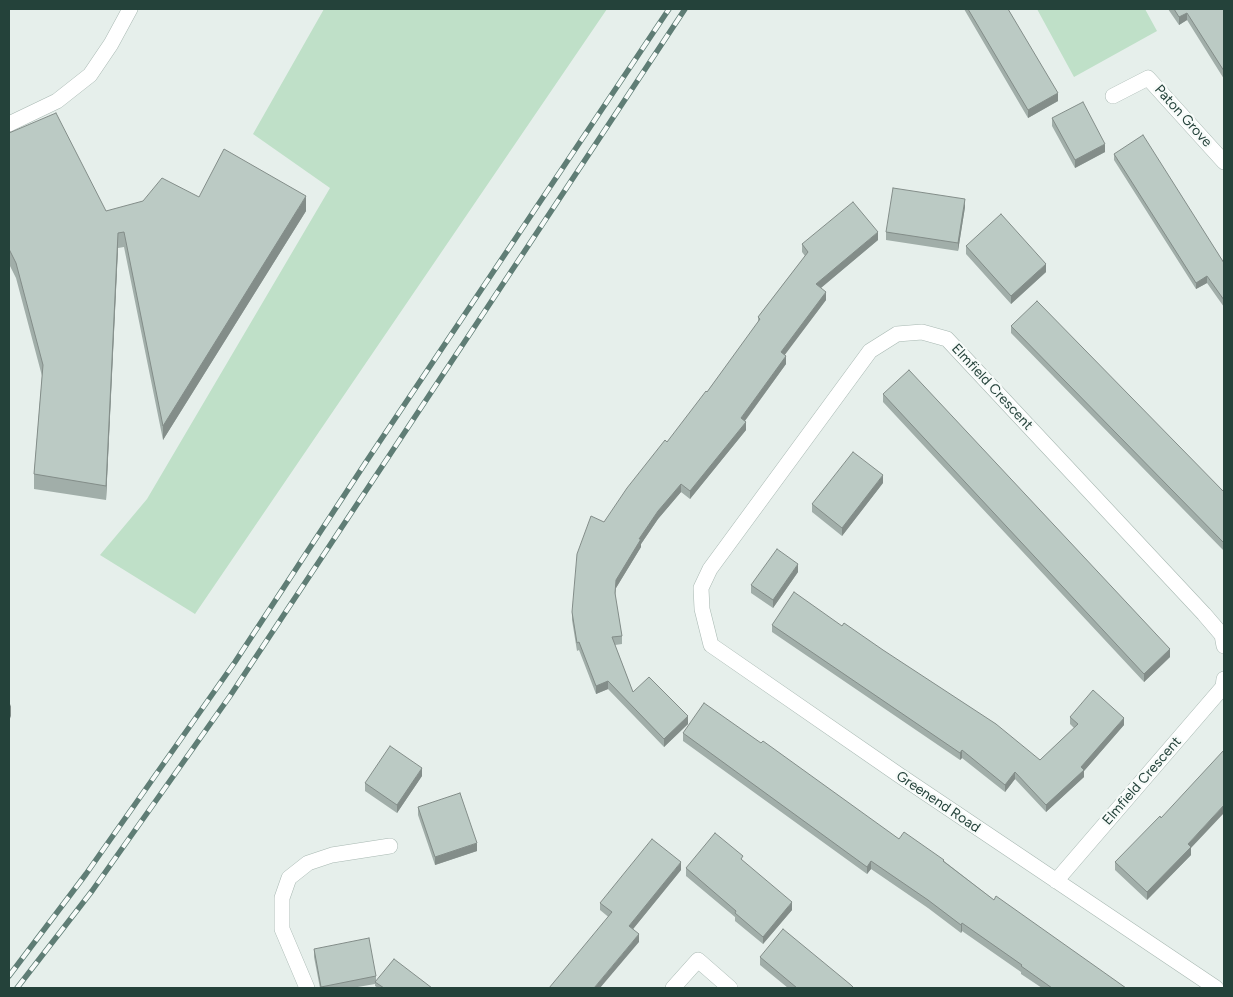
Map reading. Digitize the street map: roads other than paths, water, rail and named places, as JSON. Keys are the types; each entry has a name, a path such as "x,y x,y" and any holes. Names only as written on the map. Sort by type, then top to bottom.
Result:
{"street":[{"path":"9,124 57,100 90,74 111,44 130,9"},
{"name":"Paton Grove","path":"1112,96 1148,78 1224,162"},
{"name":"Elmfield Crescent","path":"701,588 710,569 870,351 897,334 922,332 947,339 1204,614 1222,635 1224,646"},
{"name":"Greenend Road","path":"701,588 702,609 711,645 899,775 1216,988"},
{"name":"Elmfield Crescent","path":"1056,881 1223,687 1224,679"},
{"path":"307,988 282,929 282,898 289,878 308,863 332,855 390,846"},
{"path":"674,988 698,960 730,988"}],"railway":[{"path":"9,976 86,874 235,662 366,462 669,9"},
{"path":"17,988 92,891 230,696 685,9"}]}
